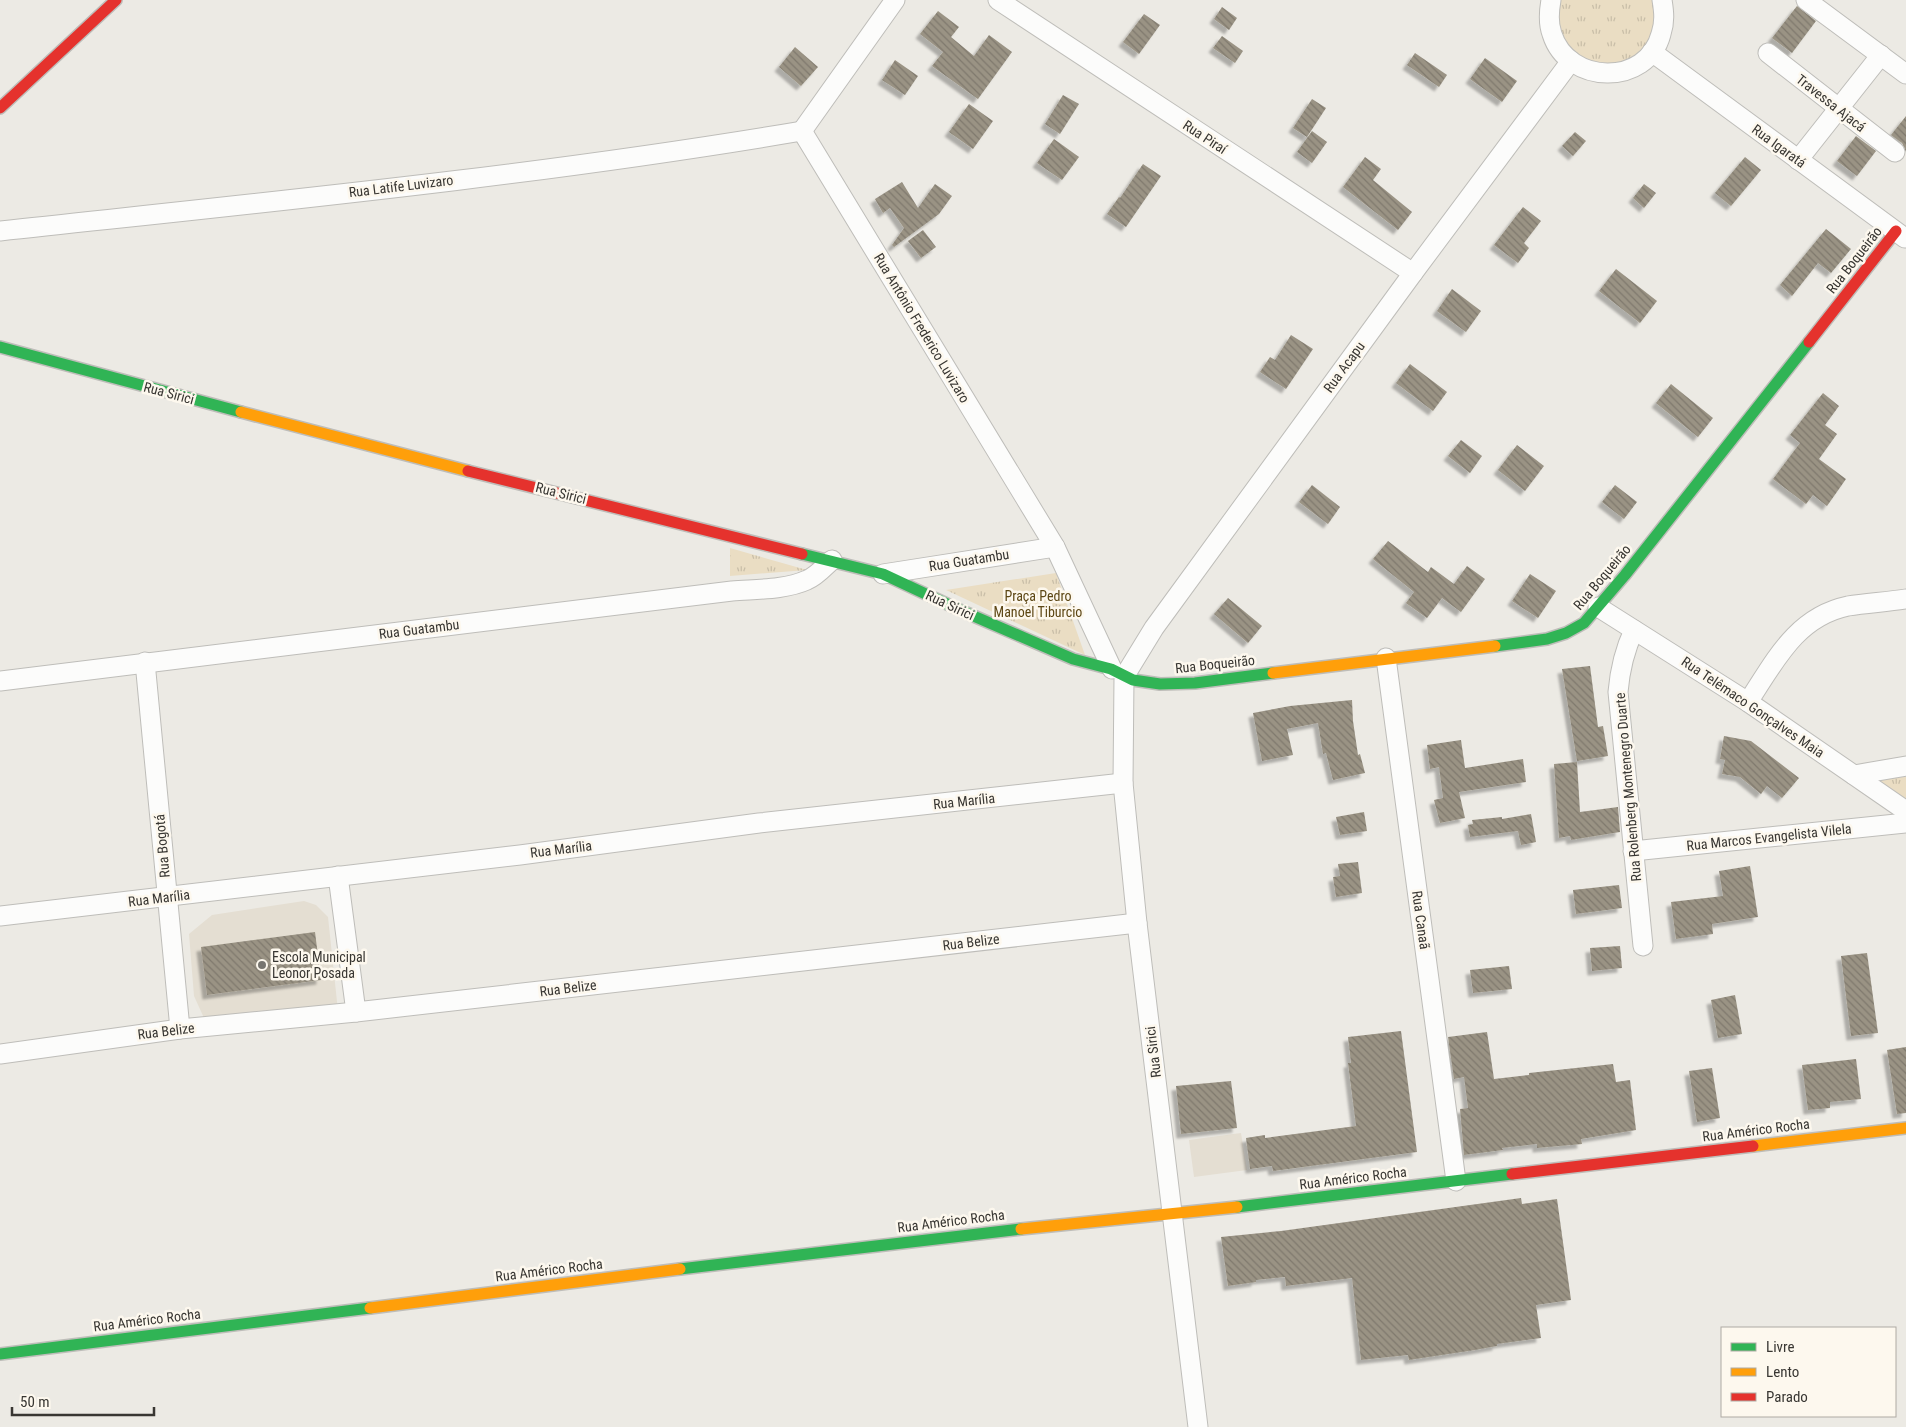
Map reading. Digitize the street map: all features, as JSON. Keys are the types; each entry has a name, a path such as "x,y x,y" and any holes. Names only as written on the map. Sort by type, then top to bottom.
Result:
{"street":[{"path":"0,108 116,0"},
{"path":"802,131 895,0"},
{"name":"Rua Piraí","path":"998,0 1413,273"},
{"path":"1551,0 1549,17 1551,34 1559,49 1571,62 1586,70 1604,74 1622,72 1639,65 1652,52 1661,36 1663,26 1662,0"},
{"path":"1806,0 1906,74"},
{"name":"Rua Igaratá","path":"1652,52 1901,235"},
{"name":"Travessa Ajacá","path":"1768,53 1895,152"},
{"path":"1798,160 1881,55"},
{"name":"Rua Acapu","path":"1118,673 1571,62"},
{"name":"Rua Latife Luvizaro","path":"0,231 340,194 669,153 802,131"},
{"name":"Rua Antônio Frederico Luvizaro","path":"802,131 1055,547 1118,673"},
{"name":"Rua Boqueirão","path":"1118,673 1142,682 1166,684 1196,683 1547,638 1566,633 1584,623 1901,235"},
{"name":"Rua Sirici","path":"0,347 317,433 883,574 962,611 1073,659 1118,673 1123,783 1137,922 1198,1427"},
{"name":"Rua Guatambu","path":"883,574 1055,547"},
{"name":"Rua Guatambu","path":"0,681 732,591 780,587 807,580 832,560"},
{"path":"1748,702 1788,643 1808,624 1826,614 1848,606 1906,600"},
{"name":"Rua Telêmaco Gonçalves Maia","path":"1598,607 1748,702 1906,810"},
{"name":"Rua Rolenberg Montenegro Duarte","path":"1634,630 1625,650 1620,668 1618,692 1642,946"},
{"name":"Rua Canaã","path":"1386,658 1456,1181"},
{"name":"Rua Bogotá","path":"145,662 180,1029"},
{"path":"1854,775 1906,766"},
{"name":"Rua Marília","path":"0,916 167,898 520,855 760,823 1123,783"},
{"name":"Rua Marcos Evangelista Vilela","path":"1633,851 1906,823"},
{"path":"338,876 356,1012"},
{"name":"Rua Belize","path":"0,1054 180,1029 356,1012 1137,922"},
{"name":"Rua Américo Rocha","path":"0,1354 789,1255 1044,1226 1173,1214 1906,1128"}],"shaded area":[{"name":"Escola Municipal Leonor Posada","path":"304,901 316,905 328,917 338,1011 209,1029 194,996 189,934 212,915"},
{"path":"1241,1133 1247,1170 1194,1177 1189,1140"}],"green space":[{"path":"1561,0 1653,0 1656,17 1653,34 1642,51 1626,60 1608,63 1590,60 1574,51 1562,38 1557,20"},
{"path":"730,548 807,570 730,576"},
{"name":"Praça Pedro Manoel Tiburcio","path":"1056,573 1085,655 946,590"},
{"path":"1906,777 1906,811 1879,790 1882,778"}],"building":[{"path":"1797,6 1816,21 1792,53 1772,38"},
{"path":"1222,7 1237,18 1229,30 1214,19"},
{"path":"938,11 959,27 951,37 974,56 989,35 1012,52 978,99 932,66 943,52 920,34"},
{"path":"1144,14 1160,25 1139,54 1123,42"},
{"path":"1222,36 1243,51 1235,63 1213,48"},
{"path":"795,47 818,67 801,86 779,67"},
{"path":"1415,53 1447,75 1439,87 1407,65"},
{"path":"1485,58 1517,81 1502,102 1470,79"},
{"path":"895,60 918,76 905,95 882,80"},
{"path":"1063,95 1079,104 1060,134 1045,124"},
{"path":"1312,99 1326,108 1307,137 1293,128"},
{"path":"969,104 993,121 973,149 949,132"},
{"path":"1906,116 1906,152 1902,143 1891,135"},
{"path":"1312,131 1327,142 1312,163 1297,152"},
{"path":"1575,132 1586,141 1573,156 1562,146"},
{"path":"1856,136 1876,151 1857,176 1837,161"},
{"path":"1054,139 1079,157 1062,180 1037,163"},
{"path":"1365,157 1381,169 1373,180 1412,212 1398,230 1343,187"},
{"path":"1745,157 1761,170 1731,206 1715,193"},
{"path":"1143,164 1161,176 1126,227 1107,214"},
{"path":"902,182 918,208 935,184 952,196 939,214 894,247 892,245 904,228 890,208 883,213 875,199"},
{"path":"1644,184 1656,193 1644,208 1633,198"},
{"path":"1523,207 1541,221 1524,243 1529,248 1518,263 1494,245"},
{"path":"1826,229 1851,249 1831,273 1818,263 1792,296 1780,285"},
{"path":"923,230 936,247 921,258 908,241"},
{"path":"1616,269 1657,301 1640,323 1599,291"},
{"path":"1452,289 1481,311 1466,332 1437,311"},
{"path":"1291,335 1313,349 1286,389 1260,372 1270,357 1275,360"},
{"path":"1410,364 1447,392 1433,411 1396,383"},
{"path":"1671,384 1713,418 1698,437 1656,403"},
{"path":"1823,393 1839,406 1825,425 1837,434 1819,459 1846,479 1827,506 1813,495 1806,504 1773,479 1800,443 1790,435"},
{"path":"1461,440 1482,456 1470,473 1448,456"},
{"path":"1517,445 1544,466 1525,491 1498,470"},
{"path":"1312,485 1340,507 1328,524 1299,502"},
{"path":"1615,485 1637,502 1624,519 1602,502"},
{"path":"1388,541 1428,572 1431,567 1454,584 1467,566 1485,579 1461,612 1442,598 1427,618 1406,603 1414,592 1373,559"},
{"path":"1530,574 1556,591 1538,618 1512,601"},
{"path":"1228,598 1262,626 1248,643 1214,614"},
{"path":"1590,666 1598,727 1603,726 1608,756 1577,761 1562,669"},
{"path":"1352,700 1358,755 1360,754 1365,773 1333,780 1326,753 1323,754 1318,723 1287,729 1293,755 1262,761 1253,713 1290,706"},
{"path":"1724,736 1751,741 1799,778 1782,798 1767,786 1761,794 1740,777 1722,774 1725,760 1720,759"},
{"path":"1461,740 1465,768 1523,759 1526,782 1459,792 1465,818 1440,823 1434,800 1443,798 1439,767 1430,769 1427,745"},
{"path":"1577,762 1580,812 1618,807 1620,832 1571,840 1570,836 1559,838 1554,764"},
{"path":"1364,812 1367,831 1340,835 1336,817"},
{"path":"1531,814 1536,842 1521,845 1518,831 1470,837 1468,825 1473,824 1472,820 1502,817 1502,819"},
{"path":"1358,862 1362,893 1336,897 1333,877 1340,876 1338,864"},
{"path":"1750,866 1758,917 1712,924 1713,934 1676,939 1671,902 1723,896 1719,871"},
{"path":"1619,885 1622,908 1576,914 1573,890"},
{"path":"315,932 321,980 207,995 201,947"},
{"path":"1620,946 1622,968 1592,971 1590,948"},
{"path":"1867,953 1878,1033 1851,1036 1841,956"},
{"path":"1509,966 1512,989 1473,993 1470,970"},
{"path":"1735,995 1742,1034 1718,1038 1711,1000"},
{"path":"1401,1031 1417,1152 1273,1171 1272,1166 1250,1169 1246,1138 1265,1135 1265,1138 1356,1126 1348,1063 1351,1063 1348,1037"},
{"path":"1487,1032 1494,1079 1529,1075 1529,1073 1613,1064 1616,1082 1630,1080 1636,1130 1581,1139 1582,1144 1537,1148 1537,1144 1464,1155 1460,1109 1468,1108 1464,1077 1454,1079 1448,1037"},
{"path":"1906,1047 1906,1113 1897,1114 1887,1050"},
{"path":"1856,1059 1861,1099 1830,1102 1830,1108 1808,1110 1802,1065"},
{"path":"1712,1068 1720,1118 1697,1122 1689,1071"},
{"path":"1231,1081 1237,1128 1181,1134 1176,1086"},
{"path":"1521,1198 1522,1204 1557,1199 1571,1300 1536,1305 1541,1338 1409,1360 1408,1355 1361,1360 1352,1278 1286,1286 1285,1277 1256,1280 1256,1282 1228,1286 1221,1237 1281,1231"}],"traffic: fast":[{"path":"1495,646 1547,639 1566,633 1584,623 1625,575 1809,342"},
{"path":"0,347 241,412"},
{"path":"802,554 883,574 962,611 1073,659 1111,669 1133,680 1160,684 1195,683 1273,673"},
{"path":"1237,1207 1512,1174"},
{"path":"680,1269 1021,1229"},
{"path":"0,1354 370,1308"}],"traffic: slow":[{"path":"241,412 468,471"},
{"path":"1273,673 1495,646"},
{"path":"1753,1146 1906,1128"},
{"path":"1021,1229 1237,1207"},
{"path":"370,1308 680,1269"}],"traffic: jam":[{"path":"0,108 116,0"},
{"path":"1809,342 1896,231"},
{"path":"468,471 802,554"},
{"path":"1512,1174 1753,1146"}],"place":[{"name":"Escola Municipal Leonor Posada","path":"262,965"}]}
